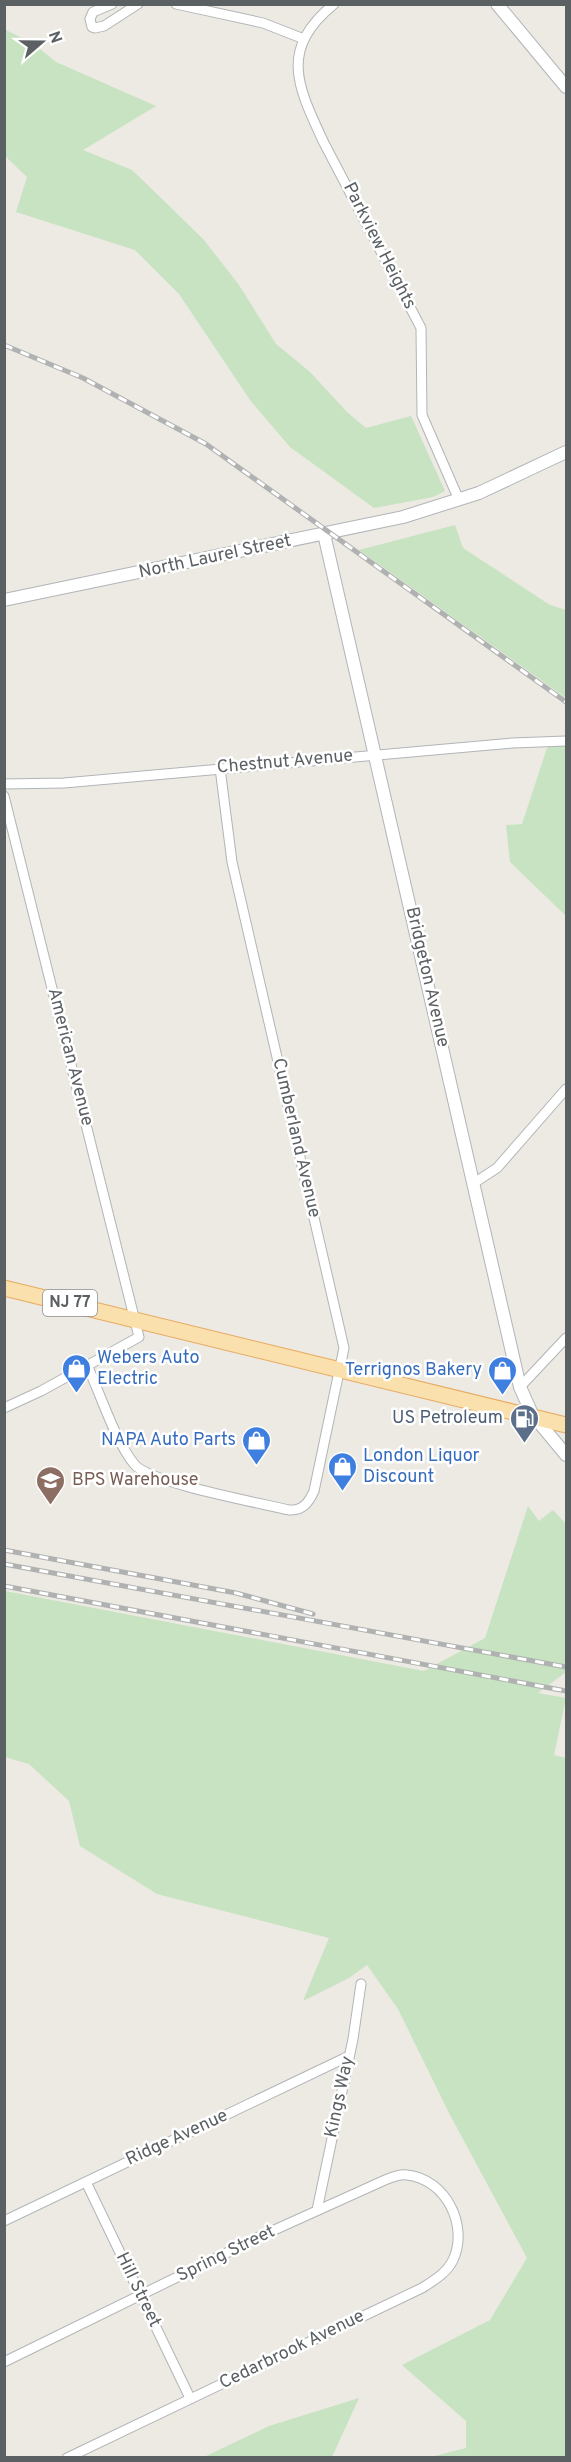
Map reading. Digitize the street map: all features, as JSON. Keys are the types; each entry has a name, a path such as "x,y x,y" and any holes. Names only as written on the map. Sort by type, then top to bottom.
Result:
{"main road":[{"name":"NJ 77","path":"4,1288 135,1318 341,1371 567,1425"}],"street":[{"path":"112,4 93,12 90,19 92,27 104,26 138,4"},
{"path":"176,4 264,23 304,39"},
{"name":"Parkview Heights","path":"334,4 318,18 304,39 299,53 298,70 309,112 421,328 422,415 459,500"},
{"path":"497,4 567,87"},
{"name":"North Laurel Street","path":"4,600 426,511 479,493 567,452"},
{"name":"Bridgeton Avenue","path":"324,534 520,1388 524,1400 567,1455"},
{"name":"Chestnut Avenue","path":"4,784 64,783 375,754 567,741"},
{"name":"Cumberland Avenue","path":"87,1365 123,1445 141,1471 164,1480 289,1510 306,1505 314,1491 345,1348 232,862 219,768"},
{"name":"American Avenue","path":"4,796 135,1318"},
{"path":"474,1183 497,1168 567,1089"},
{"path":"4,1408 139,1337 135,1318"},
{"path":"520,1388 567,1338"},
{"name":"Kings Way","path":"317,2210 349,2056 361,1984"},
{"name":"Ridge Avenue","path":"4,2221 349,2056"},
{"name":"Spring Street","path":"4,2362 317,2210 385,2180 405,2175 428,2182 447,2200"},
{"name":"Hill Street","path":"86,2182 190,2398"},
{"name":"Cedarbrook Avenue","path":"67,2457 422,2288 437,2278 452,2262 456,2248 456,2215 447,2200"}],"green space":[{"path":"4,29 34,44 56,62 156,106 83,150 132,170 204,240 239,285 276,344 310,372 347,412 366,428 411,416 445,491 433,497 374,508 290,447 250,400 179,294 135,250 16,212 27,177 5,156"},
{"path":"455,525 463,548 550,605 566,610 566,698 359,550"},
{"path":"566,738 566,916 510,862 506,825 522,824 550,739"},
{"path":"528,1506 539,1521 553,1510 566,1524 566,1672 538,1693 566,1698 554,1755 566,1758 566,2457 431,2457 466,2448 466,2421 402,2365 490,2320 527,2258 449,2113 398,2009 367,1965 349,1978 303,2001 329,1938 157,1894 80,1846 69,1801 29,1764 5,1757 5,1591 424,1671 485,1638"},
{"path":"359,2398 332,2457 204,2457 269,2426"}],"railway":[{"path":"4,345 83,378 206,444 566,702"},
{"path":"4,1550 236,1593 313,1614"},
{"path":"4,1564 566,1667"},
{"path":"4,1586 566,1691"}],"place":[{"name":"Webers Auto Electric","path":"76,1394"},
{"name":"Terrignos Bakery","path":"503,1396"},
{"name":"US Petroleum","path":"524,1444"},
{"name":"NAPA Auto Parts","path":"257,1466"},
{"name":"London Liquor Discount","path":"342,1492"},
{"name":"BPS Warehouse","path":"51,1506"}]}
